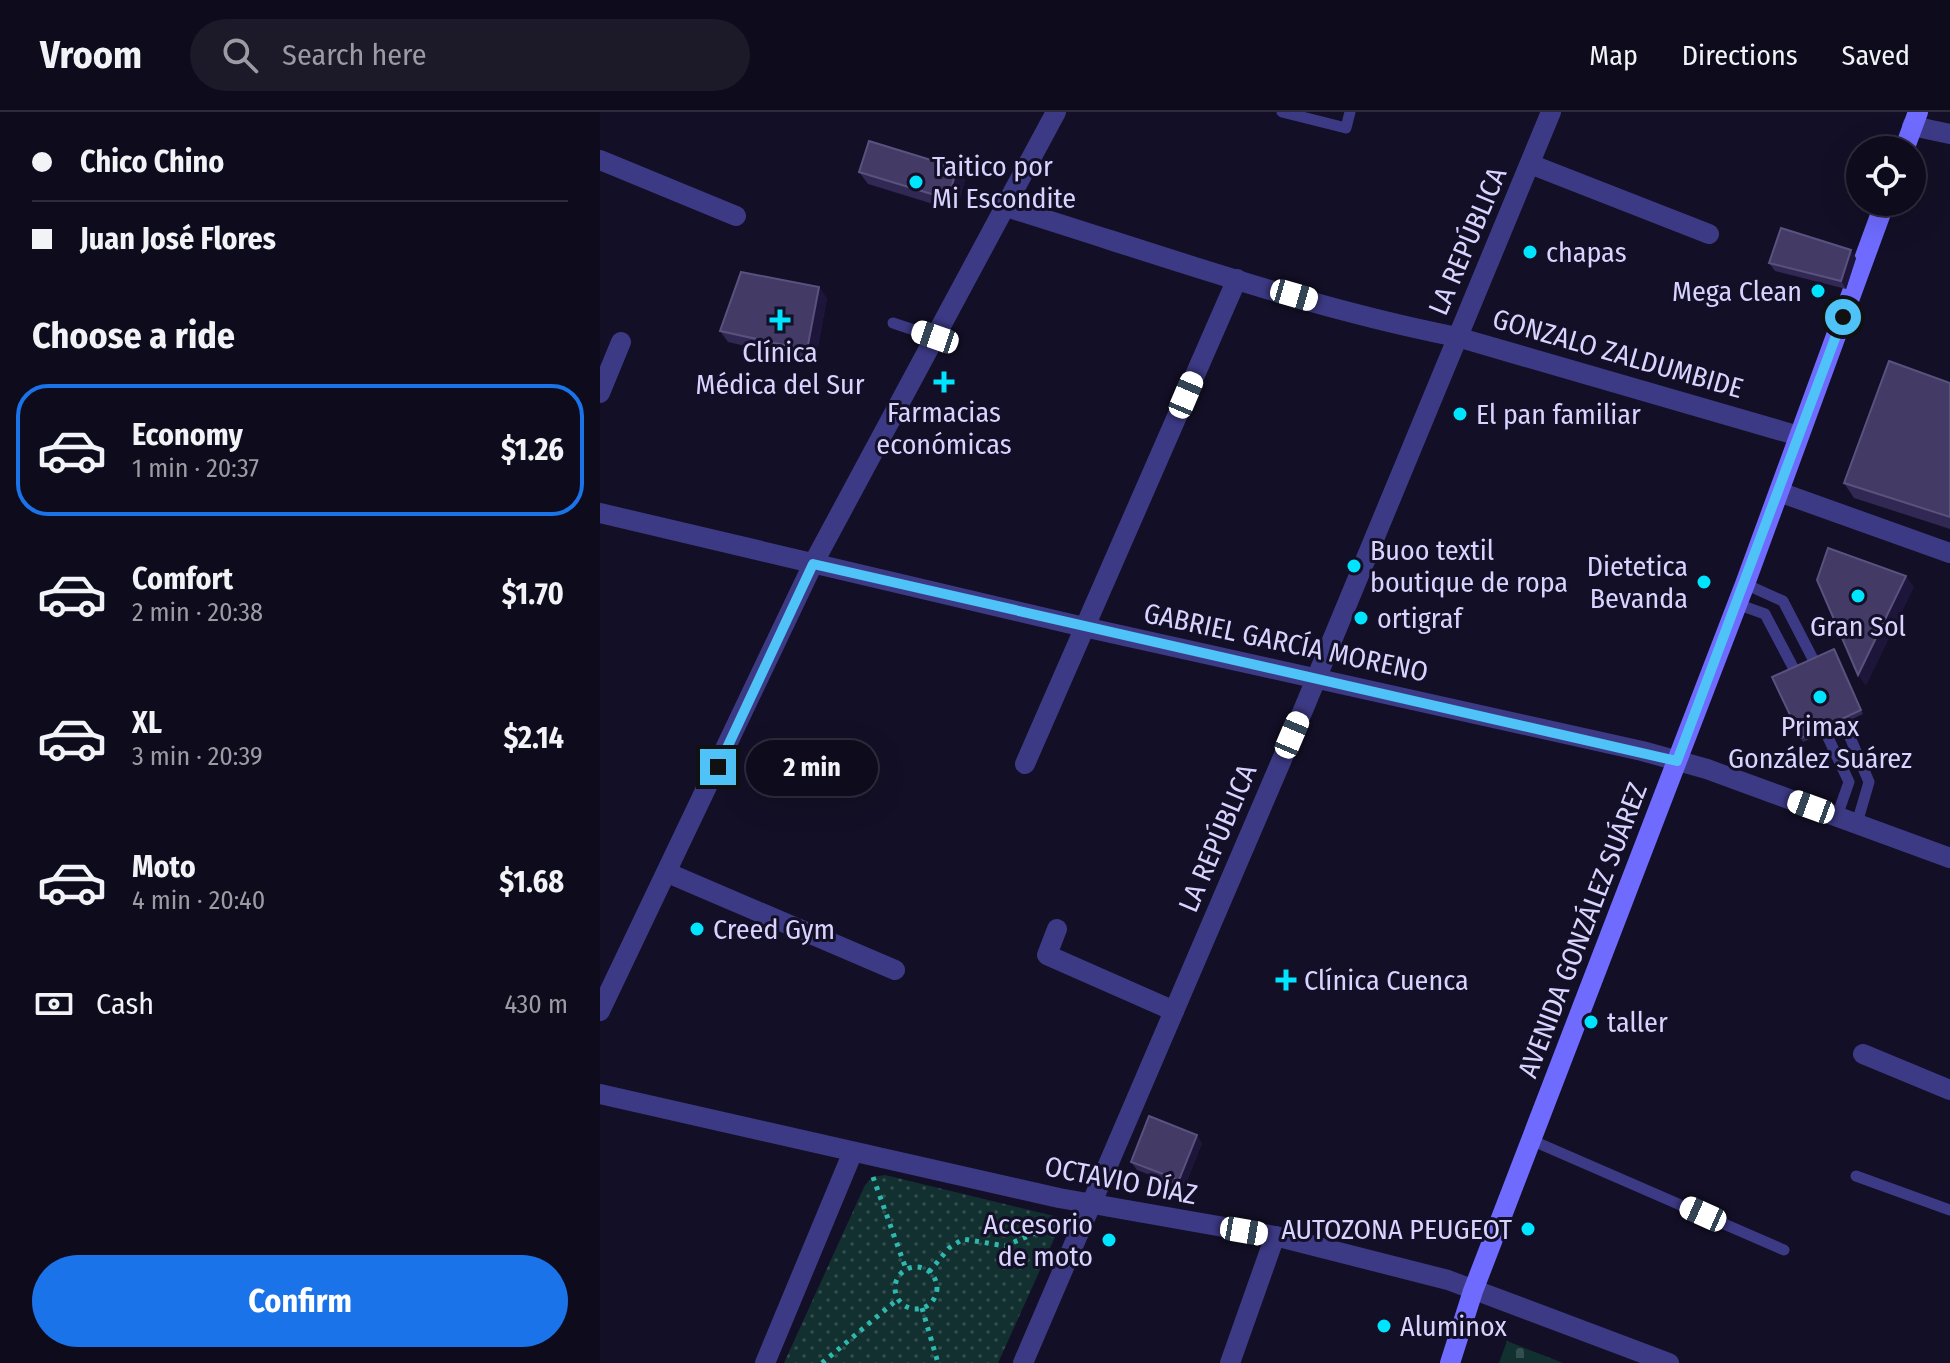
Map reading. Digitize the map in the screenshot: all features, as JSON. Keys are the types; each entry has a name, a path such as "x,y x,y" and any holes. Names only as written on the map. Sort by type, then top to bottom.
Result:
{"main road":[{"name":"AVENIDA GONZÁLEZ SUÁREZ","path":"1450,1363 1473,1291 1745,584 1880,216"}],"street":[{"path":"600,1011 813,564 1056,112"},
{"name":"LA REPÚBLICA","path":"1023,1363 1316,677 1551,112"},
{"path":"1915,119 1950,134"},
{"path":"600,160 736,216"},
{"path":"1530,164 1709,234"},
{"name":"GONZALO ZALDUMBIDE","path":"1006,207 1237,279 1409,328 1457,337 1799,436"},
{"path":"1025,764 1237,279"},
{"path":"600,393 621,342"},
{"path":"1779,492 1950,553"},
{"name":"GABRIEL GARCÍA MORENO","path":"600,513 1084,627 1677,761 1950,858"},
{"path":"668,873 895,970"},
{"path":"1057,929 1047,955 1174,1011"},
{"path":"1863,1054 1950,1090"},
{"name":"OCTAVIO DÍAZ","path":"600,1094 1092,1206 1275,1236 1448,1280 1669,1363"},
{"path":"765,1363 859,1155"},
{"path":"1230,1363 1275,1236"}],"lane":[{"path":"1282,112 1346,128 1350,112"},
{"path":"893,323 935,337"},
{"path":"1745,584 1783,601 1807,647 1821,660"},
{"path":"1737,604 1765,614 1787,654 1790,674"},
{"path":"1847,820 1869,782 1849,725"},
{"path":"1813,737 1828,737 1849,782 1847,820"},
{"path":"1531,1140 1784,1250"},
{"path":"1856,1176 1950,1210"}],"path":[{"path":"859,1155 906,1269"},
{"path":"929,1272 949,1248 963,1239 1005,1246 1092,1206"},
{"path":"920,1267 935,1280 936,1293 922,1308 908,1308 898,1299 897,1279 906,1269 920,1267"},
{"path":"822,1363 898,1299"},
{"path":"922,1308 938,1363"}],"green space":[{"path":"885,1175 1058,1217 1059,1228 998,1363 784,1363 865,1185 873,1177"},
{"path":"1507,1341 1563,1363 1499,1363"}],"building":[{"name":"Taitico por Mi Escondite","path":"869,141 957,168 948,199 859,172"},
{"path":"1781,228 1851,250 1841,281 1769,263"},
{"name":"Clínica Médica del Sur","path":"741,272 819,287 807,350 720,331"},
{"path":"1889,361 1950,383 1950,517 1844,483"},
{"path":"1828,548 1906,576 1858,675 1817,580"},
{"name":"Primax González Suárez","path":"1834,649 1861,710 1801,738 1772,677"},
{"path":"1149,1116 1197,1135 1179,1180 1131,1162"}],"place":[{"name":"Taitico por Mi Escondite","path":"916,182"},
{"name":"chapas","path":"1530,252"},
{"name":"Mega Clean","path":"1818,291"},
{"name":"Clínica Médica del Sur","path":"780,320"},
{"name":"Farmacias económicas","path":"944,382"},
{"name":"El pan familiar","path":"1460,414"},
{"name":"Buoo textil boutique de ropa","path":"1354,566"},
{"name":"Dietetica Bevanda","path":"1704,582"},
{"name":"Gran Sol","path":"1858,596"},
{"name":"ortigraf","path":"1361,618"},
{"name":"Primax González Suárez","path":"1820,697"},
{"name":"Creed Gym","path":"697,929"},
{"name":"Clínica Cuenca","path":"1286,980"},
{"name":"taller","path":"1591,1022"},
{"name":"AUTOZONA PEUGEOT","path":"1528,1229"},
{"name":"Accesorio de moto","path":"1109,1240"},
{"name":"Aluminox","path":"1384,1326"}],"route":[{"path":"718,767 813,564 1677,761 1843,317"}]}
